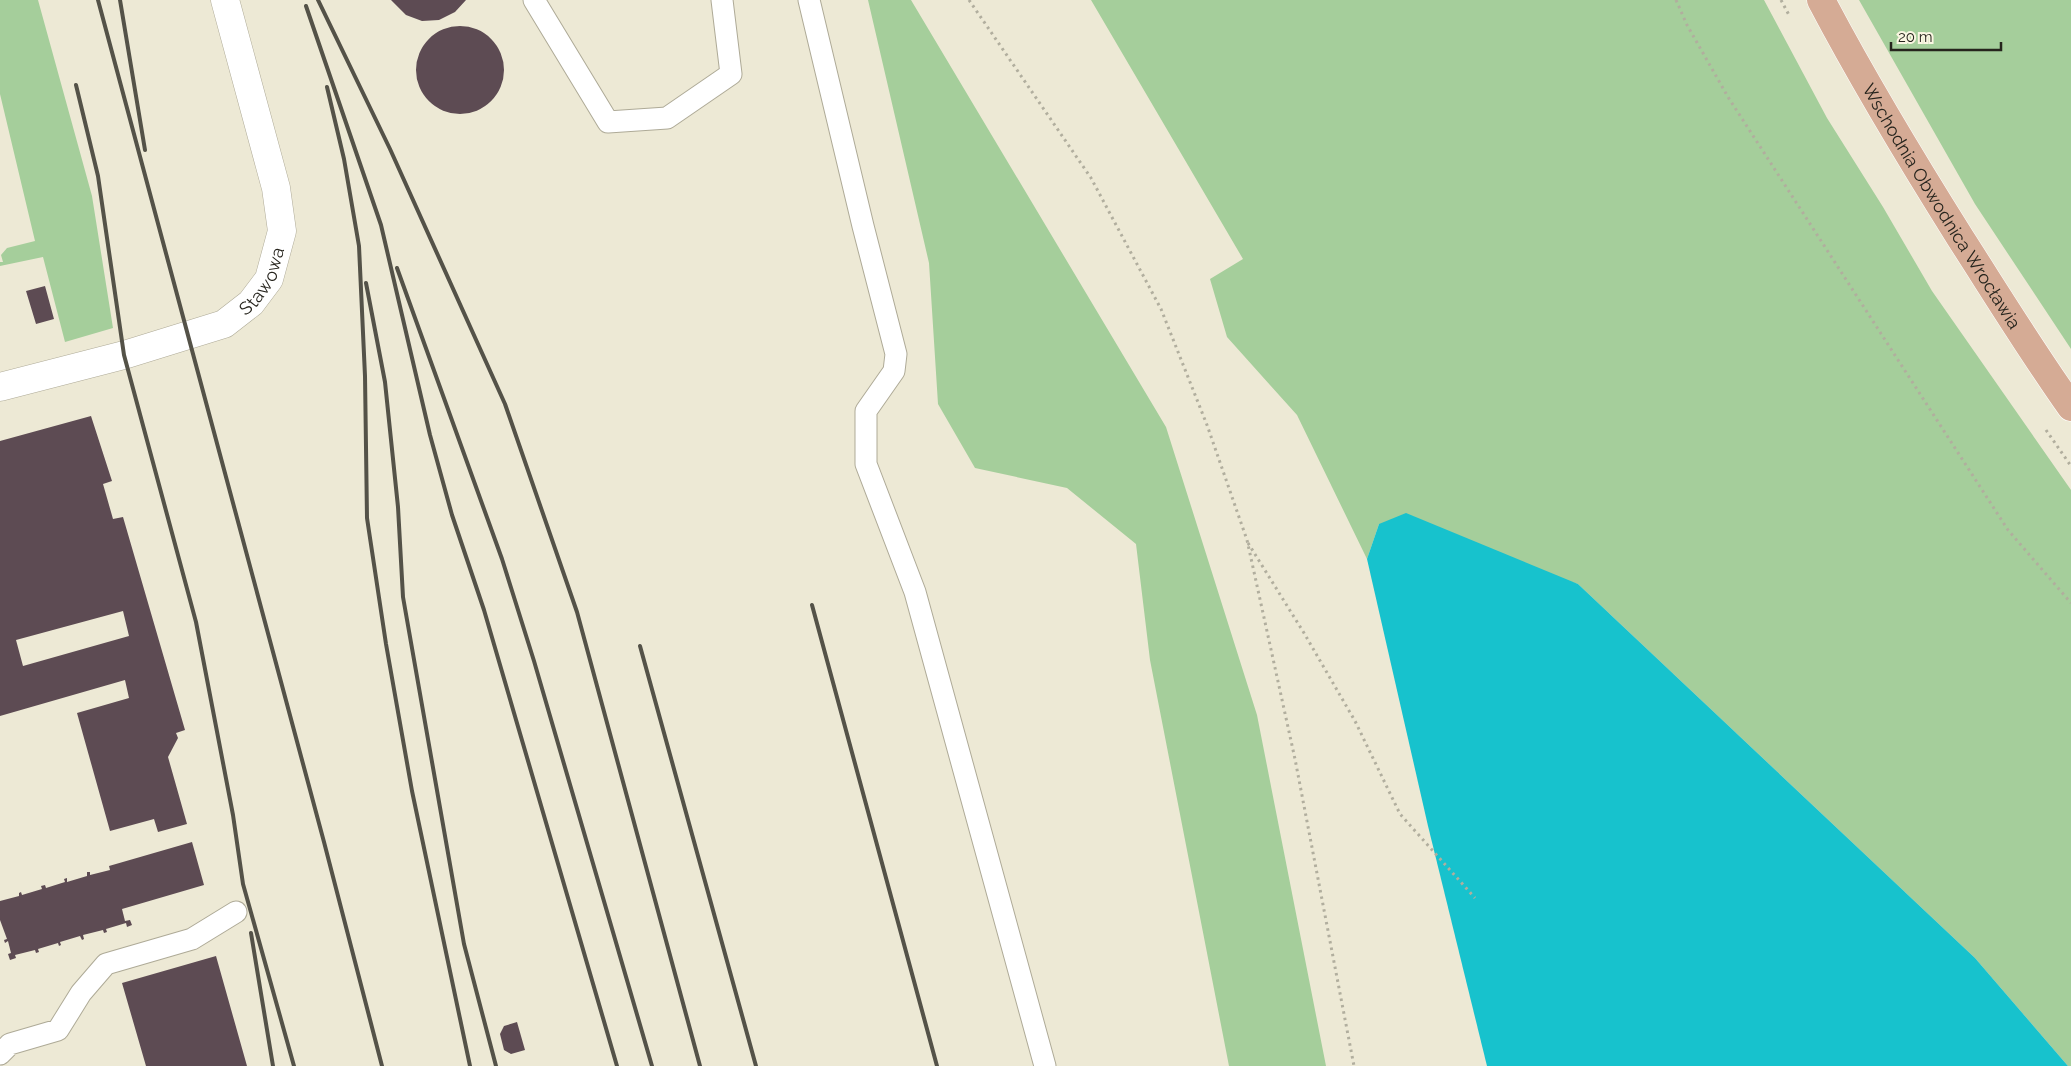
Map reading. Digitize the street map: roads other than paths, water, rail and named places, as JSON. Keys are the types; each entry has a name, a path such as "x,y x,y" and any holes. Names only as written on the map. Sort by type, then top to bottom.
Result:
{"main road":[{"name":"Wschodnia Obwodnica Wrocławia","path":"1820,0 1874,97 1927,184 2032,352 2071,407"}],"street":[{"name":"Stawowa","path":"0,387 124,355 224,324 251,303 269,279 282,231 276,188 225,0"}],"lane":[{"path":"534,0 608,122 667,118 731,74 722,0"},
{"path":"809,0 896,354 894,371 866,411 866,464 914,592 1045,1066"},
{"path":"0,1054 10,1044 58,1030 81,992 106,964 192,939 236,912"}],"water":[{"path":"1406,513 1578,584 1975,958 2068,1066 1487,1066 1428,826 1367,559 1379,524"}],"railway":[{"path":"98,0 324,842 382,1066"},
{"path":"120,0 145,150"},
{"path":"318,0 390,149 505,404 577,612 700,1066"},
{"path":"306,6 381,225 430,435 452,515 484,610 617,1066"},
{"path":"76,85 98,176 124,355 196,622 233,815 243,884 294,1066"},
{"path":"327,87 344,159 359,246 365,376 367,518 386,644 412,791 470,1066"},
{"path":"397,268 502,559 534,661 652,1066"},
{"path":"366,283 385,382 398,507 403,597 464,944 496,1066"},
{"path":"812,605 937,1066"},
{"path":"640,646 756,1066"},
{"path":"251,933 273,1066"}]}
